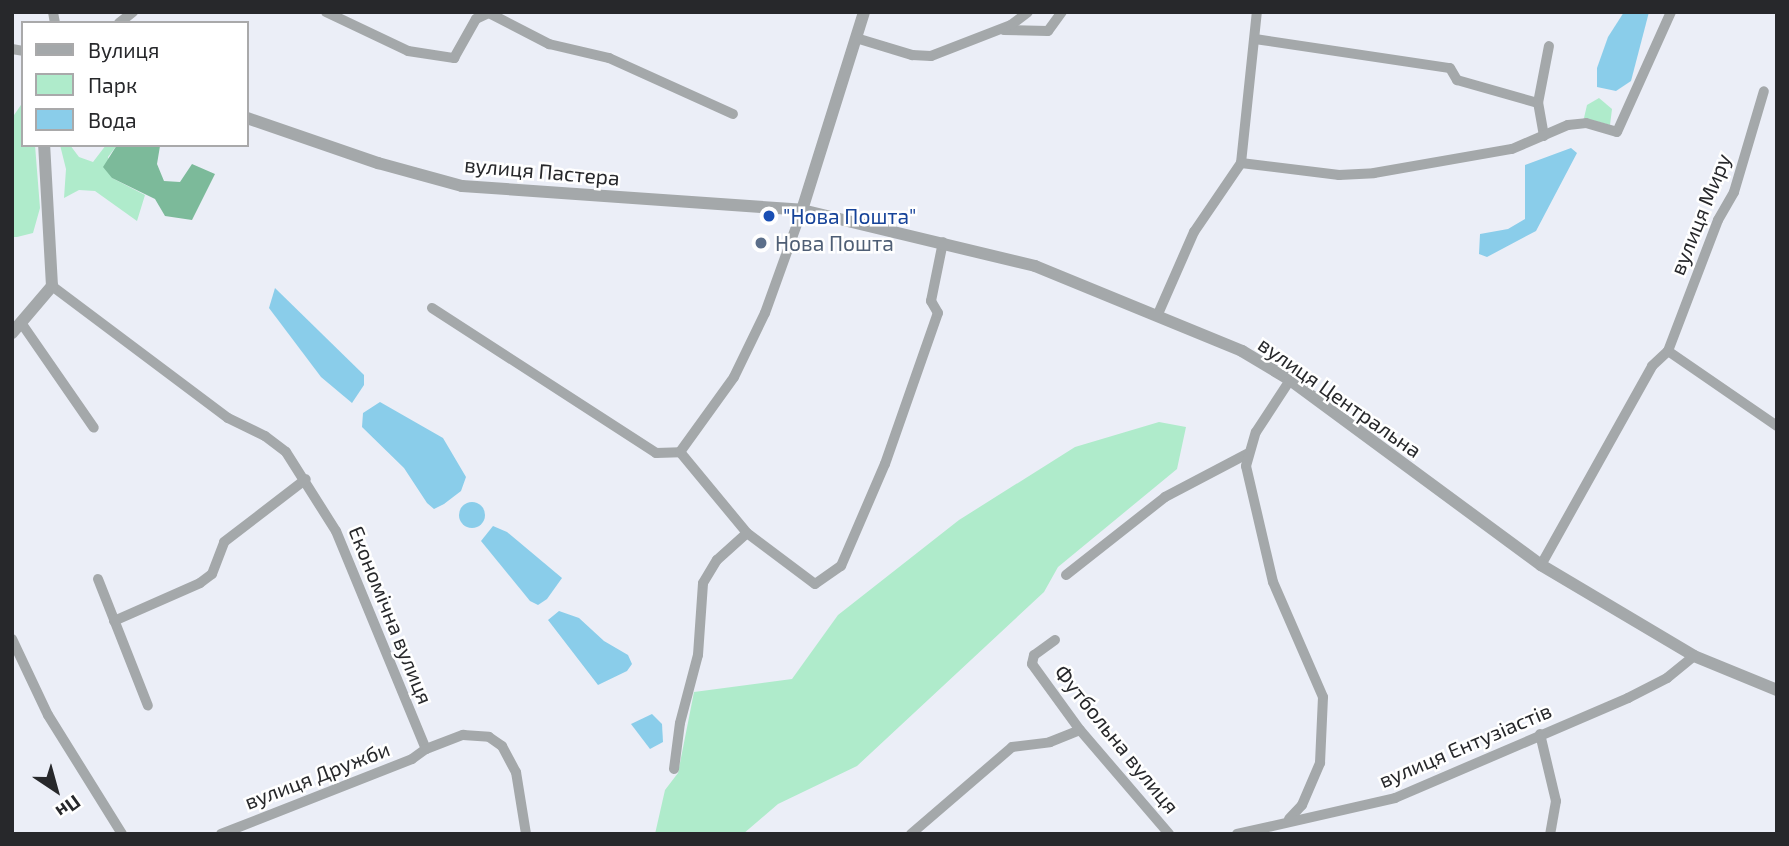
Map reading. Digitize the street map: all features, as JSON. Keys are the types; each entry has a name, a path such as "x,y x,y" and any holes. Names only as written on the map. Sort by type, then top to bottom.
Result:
{"street":[{"path":"326,12 408,51 454,58 476,19 489,13 549,44 609,58 733,114"},
{"path":"680,452 734,377 765,313 802,210 864,12"},
{"path":"856,38 912,55 931,56 1000,30 1028,12"},
{"path":"1000,30 1048,31 1062,12"},
{"path":"1158,314 1194,232 1241,163 1257,12"},
{"path":"1241,163 1339,175 1374,173 1448,163 1512,149 1567,125 1586,122 1617,132 1671,12"},
{"path":"1255,39 1450,68 1457,80 1538,103"},
{"path":"1544,136 1538,103 1549,46"},
{"name":"вулиця Миру","path":"1541,565 1653,366 1668,351 1734,192 1764,91"},
{"name":"вулиця Пастера","path":"248,118 379,163 461,186 802,210"},
{"path":"44,147 52,286 17,329 94,428"},
{"name":"вулиця Центральна","path":"802,210 1035,266 1158,314 1242,351 1290,380 1541,565 1693,656 1777,690"},
{"path":"680,452 747,533 810,583 821,582 841,566 861,527 938,313 931,301 943,242"},
{"name":"Економічна вулиця","path":"52,286 228,418 275,443 306,480 356,573 426,749"},
{"path":"432,308 656,453 680,452"},
{"path":"1668,351 1777,426"},
{"path":"1066,575 1164,497 1247,454 1290,380"},
{"path":"1247,454 1250,485 1273,582 1323,697 1320,763 1303,805 1289,819"},
{"path":"114,621 212,574 224,542 306,480"},
{"path":"674,769 680,723 698,655 703,583 717,560 747,533"},
{"path":"99,579 148,706"},
{"path":"12,639 48,715 122,834"},
{"name":"Футбольна вулиця","path":"1055,640 1034,655 1032,664 1080,730 1169,834"},
{"name":"вулиця Ентузіастів","path":"1237,834 1278,830 1289,819 1395,798 1628,698 1667,678 1693,656"},
{"path":"911,834 1012,747 1050,743 1080,730"},
{"path":"1540,734 1556,801 1550,834"},
{"path":"426,749 463,735 489,737 502,746 516,772 526,834"},
{"name":"вулиця Дружби","path":"221,834 412,759 426,749"}],"green space":[{"path":"1599,98 1612,109 1610,125 1584,118 1587,105"},
{"path":"21,105 21,147 35,147 40,208 33,233 17,237 12,237 12,118"},
{"path":"60,147 72,147 79,157 93,162 104,147 116,147 108,157 112,178 145,195 137,221 95,191 79,190 64,198 66,169"},
{"path":"116,147 160,147 157,164 164,181 180,182 192,164 215,174 192,220 165,216 155,199 112,178 103,167"},
{"path":"1159,422 1186,427 1177,469 1058,567 1044,592 857,766 778,804 743,834 655,834 665,790 678,773 694,692 792,679 838,615 959,520 1075,447"}],"water":[{"path":"1624,12 1649,12 1631,81 1616,91 1597,87 1597,68 1608,37"},
{"path":"1571,148 1577,153 1536,231 1487,257 1479,254 1480,234 1508,229 1525,219 1525,165"},
{"path":"275,288 364,375 364,385 352,403 321,377 269,308"},
{"path":"380,402 443,438 466,477 461,491 444,504 434,509 427,503 404,468 362,427 363,413"},
{"path":"472,502 481,506 485,515 481,524 472,528 463,524 459,515 463,506"},
{"path":"493,526 507,532 562,578 547,599 538,605 530,601 481,541"},
{"path":"559,611 579,618 604,641 628,655 632,664 627,671 598,685 548,620"},
{"path":"652,714 662,724 663,742 650,749 631,724"}],"place":[{"name":"\"Нова Пошта\"","path":"769,216"},
{"name":"Нова Пошта","path":"761,243"}]}
